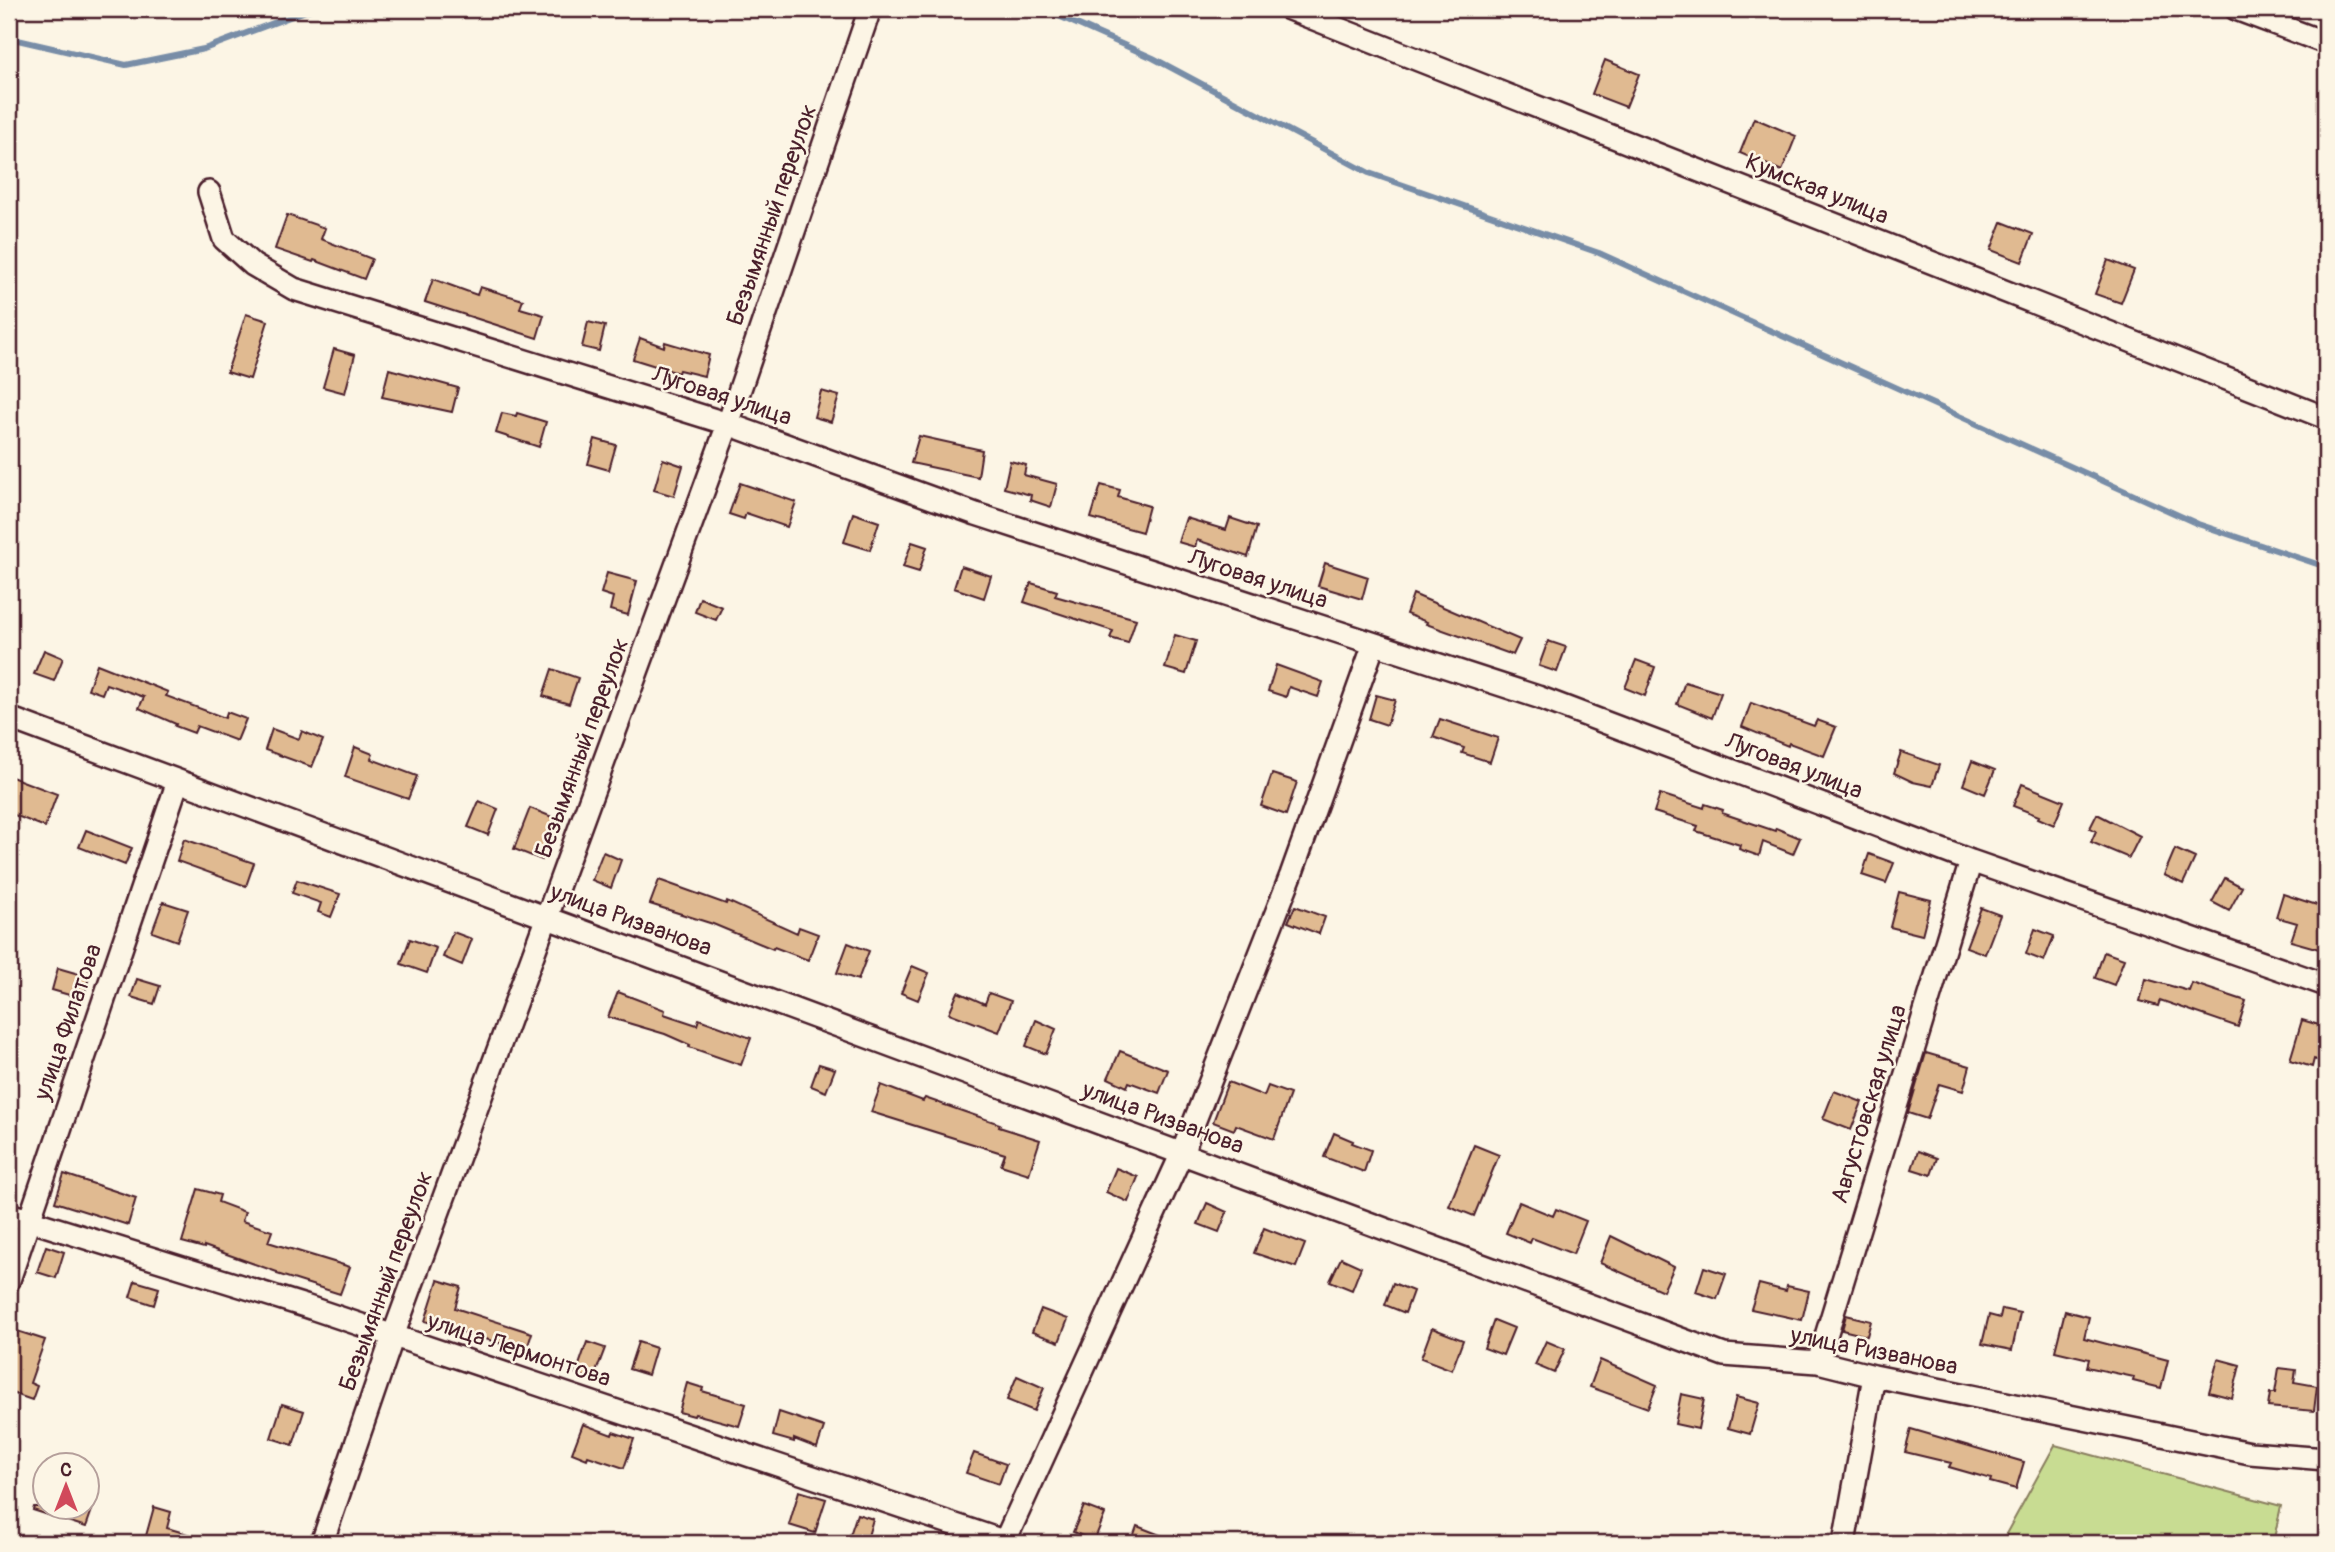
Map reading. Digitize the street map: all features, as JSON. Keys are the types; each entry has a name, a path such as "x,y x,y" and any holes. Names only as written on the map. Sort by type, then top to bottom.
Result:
{"street":[{"name":"Безымянный переулок","path":"322,1543 393,1336 728,424 870,9"},
{"name":"Кумская улица","path":"1289,9 2326,418"},
{"path":"2236,9 2326,43"},
{"name":"Луговая улица","path":"209,192 224,239 253,265 294,289 728,424 975,514 1538,697 1971,861 2326,985"},
{"path":"1006,1543 1182,1153 1292,875 1374,644"},
{"name":"улица Ризванова","path":"9,718 1724,1355 1818,1362 1874,1376 2250,1453 2326,1459"},
{"name":"улица Филатова","path":"9,1280 19,1218 178,780"},
{"name":"Августовская улица","path":"1818,1362 1971,861"},
{"name":"улица Лермонтова","path":"19,1218 393,1336 1006,1543"},
{"path":"1844,1543 1874,1376"}],"green space":[{"path":"2055,1445 2281,1506 2273,1543 2001,1543"}],"building":[{"path":"1605,60 1639,74 1626,107 1592,94"},
{"path":"1754,118 1796,136 1782,171 1740,153"},
{"path":"287,215 325,228 321,239 372,259 364,279 275,249"},
{"path":"2002,222 2033,234 2022,262 1991,250"},
{"path":"2108,260 2134,270 2121,303 2095,294"},
{"path":"433,279 477,295 480,287 523,300 520,308 544,315 537,338 425,302"},
{"path":"246,314 268,321 250,379 227,372"},
{"path":"588,322 605,326 599,351 582,347"},
{"path":"640,338 664,347 665,342 709,355 704,376 679,370 678,373 633,359"},
{"path":"334,349 355,355 345,393 323,387"},
{"path":"389,369 458,388 452,412 382,397"},
{"path":"821,391 839,396 831,422 814,417"},
{"path":"502,413 516,416 517,413 546,422 539,447 496,433"},
{"path":"919,436 982,450 978,477 911,463"},
{"path":"595,439 616,445 609,470 588,464"},
{"path":"663,459 683,466 674,496 654,490"},
{"path":"1010,461 1026,465 1024,475 1057,484 1051,507 1030,500 1031,495 1004,488"},
{"path":"740,483 796,502 787,527 746,513 744,519 729,514"},
{"path":"1101,485 1120,490 1118,497 1149,506 1142,532 1091,518"},
{"path":"853,513 879,522 870,550 844,542"},
{"path":"1186,518 1226,530 1230,518 1257,527 1248,557 1197,540 1195,547 1178,542"},
{"path":"912,542 927,547 919,572 903,567"},
{"path":"1325,563 1368,577 1362,599 1318,586"},
{"path":"961,566 991,576 984,598 954,588"},
{"path":"607,573 637,581 628,615 610,610 613,597 601,593"},
{"path":"1031,583 1057,591 1055,596 1136,619 1128,643 1110,638 1113,631 1024,602"},
{"path":"1413,594 1520,640 1513,655 1426,624 1427,622 1406,614"},
{"path":"700,598 722,607 716,620 695,612"},
{"path":"1175,635 1196,641 1186,674 1165,668"},
{"path":"1548,641 1566,647 1557,672 1539,666"},
{"path":"44,650 63,658 54,681 34,674"},
{"path":"1636,660 1655,667 1645,696 1625,688"},
{"path":"97,664 168,692 166,696 225,718 227,712 246,719 237,741 197,726 194,733 175,726 176,724 139,708 144,697 106,684 102,694 88,689"},
{"path":"1276,665 1323,682 1318,697 1289,687 1286,697 1268,691"},
{"path":"552,669 578,678 569,704 543,696"},
{"path":"1685,682 1721,693 1712,718 1677,704"},
{"path":"1376,695 1395,700 1387,725 1369,719"},
{"path":"1751,703 1814,726 1817,720 1836,727 1824,756 1789,743 1788,746 1742,727"},
{"path":"1440,719 1498,738 1490,762 1462,753 1464,748 1433,737"},
{"path":"272,729 299,739 302,731 323,740 312,767 265,750"},
{"path":"355,747 373,754 371,759 417,776 408,799 345,777"},
{"path":"1901,752 1939,765 1932,786 1913,782 1894,773"},
{"path":"1972,761 1995,770 1985,794 1963,785"},
{"path":"1272,774 1297,782 1286,815 1261,806"},
{"path":"9,776 57,794 45,827 9,813"},
{"path":"2022,784 2064,801 2054,825 2013,806"},
{"path":"1660,794 1704,808 1705,804 1723,810 1722,813 1775,831 1776,828 1800,838 1793,854 1763,842 1759,856 1739,849 1740,845 1696,831 1698,826 1654,812"},
{"path":"479,801 498,809 488,835 468,827"},
{"path":"530,808 557,819 542,860 514,849"},
{"path":"2097,814 2140,836 2129,858 2091,842 2096,831 2090,828"},
{"path":"86,830 132,848 125,865 79,847"},
{"path":"184,839 254,863 246,886 177,861"},
{"path":"2175,849 2195,858 2183,884 2164,875"},
{"path":"603,852 621,860 611,888 592,880"},
{"path":"1869,854 1894,863 1886,883 1862,875"},
{"path":"2225,878 2242,887 2229,911 2212,902"},
{"path":"297,880 340,894 331,917 318,912 321,903 292,893"},
{"path":"659,880 726,904 727,901 797,933 799,927 818,934 808,960 774,947 773,949 713,924 650,904"},
{"path":"1899,892 1931,900 1922,935 1890,927"},
{"path":"2283,894 2326,908 2326,951 2291,941 2297,923 2276,917"},
{"path":"163,902 188,910 177,941 152,932"},
{"path":"1295,906 1325,917 1319,934 1288,922"},
{"path":"1981,908 2000,915 1985,954 1966,947"},
{"path":"2035,929 2054,936 2044,961 2026,954"},
{"path":"453,932 472,939 462,965 443,957"},
{"path":"410,939 436,948 427,973 401,964"},
{"path":"848,943 869,951 858,980 837,973"},
{"path":"2104,952 2124,959 2114,985 2095,978"},
{"path":"912,966 929,973 918,1000 901,993"},
{"path":"58,968 89,977 83,999 52,990"},
{"path":"137,979 160,986 154,1004 131,997"},
{"path":"2146,979 2189,991 2192,983 2246,1001 2238,1027 2160,1000 2158,1006 2140,1001"},
{"path":"618,992 665,1010 664,1014 697,1025 699,1019 751,1038 741,1065 689,1047 690,1045 665,1034 608,1017"},
{"path":"958,992 985,1004 989,993 1011,1001 999,1032 949,1013"},
{"path":"1036,1020 1056,1029 1046,1054 1026,1046"},
{"path":"2302,1020 2326,1027 2326,1063 2314,1059 2312,1067 2290,1060"},
{"path":"1120,1051 1168,1070 1159,1093 1129,1082 1127,1087 1108,1078"},
{"path":"1926,1053 1970,1066 1963,1091 1939,1084 1927,1119 1908,1113"},
{"path":"819,1064 835,1069 826,1092 811,1086"},
{"path":"1228,1082 1264,1096 1268,1086 1290,1094 1274,1139 1236,1125 1234,1130 1213,1122"},
{"path":"881,1085 1040,1140 1029,1174 1001,1165 1005,1154 871,1112"},
{"path":"1834,1091 1862,1102 1851,1130 1823,1119"},
{"path":"1334,1133 1371,1150 1364,1172 1324,1157"},
{"path":"1474,1145 1499,1155 1474,1216 1449,1206"},
{"path":"1918,1151 1937,1158 1931,1175 1912,1169"},
{"path":"1116,1168 1138,1177 1128,1202 1106,1192"},
{"path":"64,1174 136,1198 128,1225 55,1202"},
{"path":"198,1189 220,1195 218,1202 245,1212 242,1221 272,1231 268,1242 350,1267 340,1294 277,1274 204,1246 182,1242"},
{"path":"1519,1202 1553,1216 1556,1209 1586,1221 1573,1254 1532,1238 1530,1243 1506,1233"},
{"path":"1207,1203 1227,1212 1219,1232 1198,1224"},
{"path":"1264,1228 1305,1244 1296,1267 1254,1253"},
{"path":"1611,1236 1674,1267 1663,1291 1600,1263"},
{"path":"46,1246 64,1252 56,1278 37,1272"},
{"path":"1341,1258 1361,1267 1352,1290 1330,1281"},
{"path":"1704,1267 1726,1274 1717,1299 1696,1292"},
{"path":"438,1280 461,1287 455,1308 532,1333 525,1355 508,1349 509,1346 425,1321"},
{"path":"135,1281 159,1288 154,1305 130,1297"},
{"path":"1393,1283 1413,1291 1405,1313 1385,1305"},
{"path":"1759,1284 1786,1291 1787,1286 1809,1291 1802,1320 1751,1309"},
{"path":"1041,1309 1068,1319 1059,1342 1032,1332"},
{"path":"2002,1309 2020,1313 2012,1350 1982,1344 1989,1315 2000,1318"},
{"path":"2065,1311 2089,1317 2084,1338 2168,1360 2161,1388 2133,1381 2134,1377 2087,1367 2089,1359 2055,1351"},
{"path":"1846,1315 1871,1321 1867,1336 1842,1330"},
{"path":"1494,1320 1514,1328 1503,1355 1484,1348"},
{"path":"1432,1328 1463,1340 1452,1370 1421,1358"},
{"path":"17,1331 45,1340 30,1383 37,1386 32,1400 9,1392 9,1354"},
{"path":"1546,1341 1565,1349 1554,1373 1535,1365"},
{"path":"587,1342 605,1348 593,1380 576,1374"},
{"path":"638,1342 656,1348 648,1375 629,1369"},
{"path":"2218,1359 2240,1365 2232,1398 2209,1392"},
{"path":"1600,1360 1657,1385 1648,1408 1590,1387"},
{"path":"2279,1368 2296,1370 2294,1382 2317,1386 2314,1411 2268,1407 2270,1393 2275,1393"},
{"path":"1017,1376 1044,1388 1034,1411 1007,1400"},
{"path":"687,1383 703,1388 702,1391 746,1404 739,1426 679,1412"},
{"path":"1681,1394 1704,1399 1698,1429 1675,1424"},
{"path":"1736,1397 1759,1403 1750,1434 1728,1428"},
{"path":"282,1404 304,1411 293,1445 271,1438"},
{"path":"779,1412 824,1427 817,1448 794,1439 794,1442 773,1436"},
{"path":"583,1424 612,1435 613,1432 634,1439 624,1468 572,1453"},
{"path":"1911,1429 2024,1462 2016,1489 1949,1467 1951,1463 1905,1452"},
{"path":"974,1453 1006,1464 999,1484 966,1473"},
{"path":"799,1491 826,1499 815,1533 789,1525"},
{"path":"1084,1506 1105,1514 1094,1541 1073,1532"},
{"path":"154,1507 171,1512 167,1528 205,1539 205,1543 144,1543"},
{"path":"857,1514 873,1519 866,1543 849,1538"},
{"path":"64,1520 88,1520 86,1527"},
{"path":"1137,1526 1178,1542 1131,1543"}],"waterway":[{"path":"9,38 126,65 204,49 311,9"},
{"path":"1043,9 1153,58 1369,173 1599,253 2198,524 2326,567"}]}
